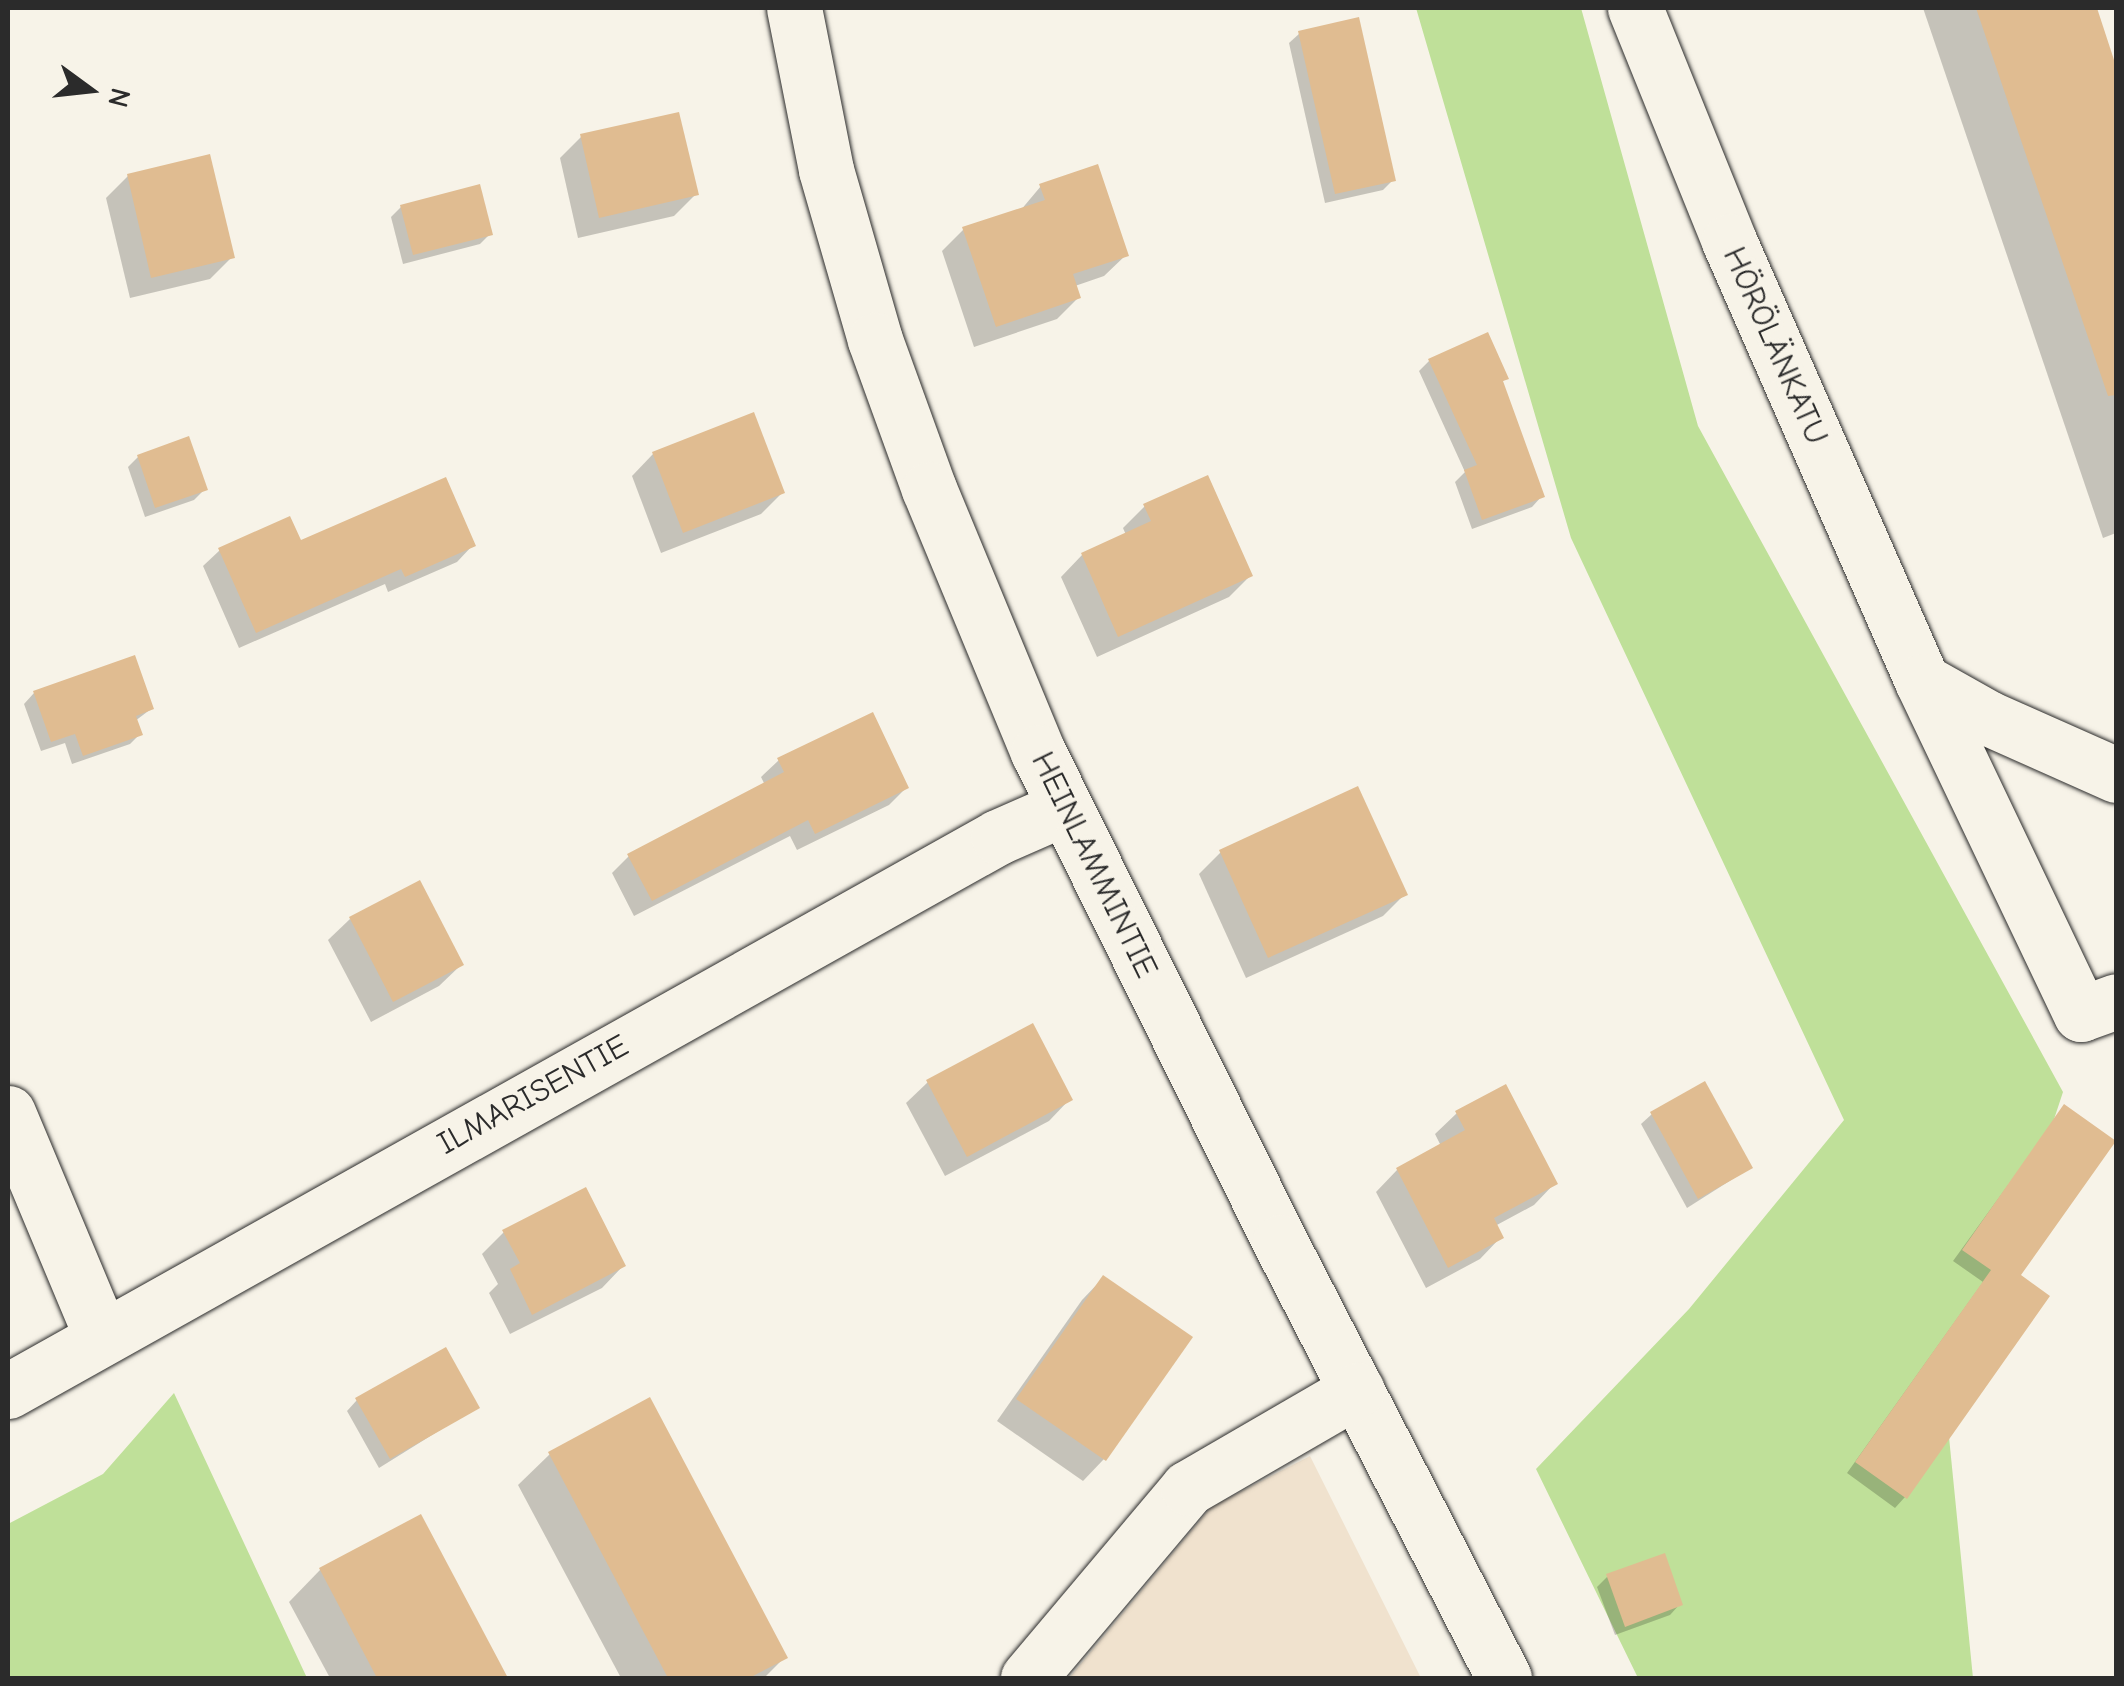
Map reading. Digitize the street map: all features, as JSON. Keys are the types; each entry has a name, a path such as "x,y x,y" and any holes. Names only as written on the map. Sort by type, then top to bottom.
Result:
{"street":[{"name":"HEINLAMMINTIE","path":"794,8 826,170 875,340 929,489 1064,808 1504,1678"},
{"name":"HÖRÖLÄNKATU","path":"1634,8 1729,241 1922,680 2081,1014 2116,1001"},
{"path":"1922,680 1988,718 2116,775"},
{"name":"ILMARISENTIE","path":"8,1391 100,1335 998,838 1064,808"},
{"path":"8,1112 100,1335"},
{"path":"1028,1678 1188,1488 1357,1390"}],"shaded area":[{"path":"1310,1456 1421,1678 1069,1678 1211,1507"}],"green space":[{"path":"1416,8 1581,8 1698,426 2063,1092 1949,1437 1973,1678 1638,1678 1536,1469 1689,1309 1844,1120 1571,538"},
{"path":"174,1393 307,1678 8,1678 8,1524 103,1474"}],"building":[{"path":"1976,8 2097,8 2116,66 2116,395 2108,396"},
{"path":"1359,17 1396,181 1335,194 1298,31"},
{"path":"679,112 699,195 599,218 580,134"},
{"path":"210,154 235,258 151,278 127,174"},
{"path":"1098,164 1129,256 1073,274 1081,298 996,327 962,227 1045,200 1039,184"},
{"path":"480,184 493,235 413,255 400,205"},
{"path":"1488,332 1509,379 1503,381 1545,497 1482,520 1464,470 1477,465 1428,359"},
{"path":"754,412 785,493 683,533 652,452"},
{"path":"189,436 208,490 155,508 137,455"},
{"path":"1208,475 1253,576 1118,637 1081,553 1151,521 1143,504"},
{"path":"446,477 476,546 405,577 401,569 256,633 218,548 290,516 301,540"},
{"path":"135,655 154,709 136,716 143,735 83,756 75,734 51,742 33,691"},
{"path":"873,712 909,788 815,834 808,820 652,901 627,854 784,772 777,758"},
{"path":"1358,786 1408,895 1268,958 1219,850"},
{"path":"420,880 464,965 393,1002 349,917"},
{"path":"1033,1023 1073,1100 967,1157 926,1080"},
{"path":"1705,1081 1753,1168 1698,1199 1650,1112"},
{"path":"1506,1084 1558,1184 1494,1218 1504,1238 1448,1268 1396,1168 1465,1130 1455,1111"},
{"path":"2064,1104 2116,1141 2021,1275 2050,1296 1907,1499 1855,1462 1991,1270 1962,1250"},
{"path":"586,1187 626,1266 532,1315 510,1269 520,1263 502,1230"},
{"path":"1103,1275 1193,1337 1106,1461 1016,1399"},
{"path":"446,1347 480,1408 390,1459 355,1398"},
{"path":"650,1397 788,1658 749,1678 668,1678 548,1452"},
{"path":"421,1514 508,1678 377,1678 319,1568"},
{"path":"1665,1553 1683,1605 1625,1627 1606,1574"}]}
